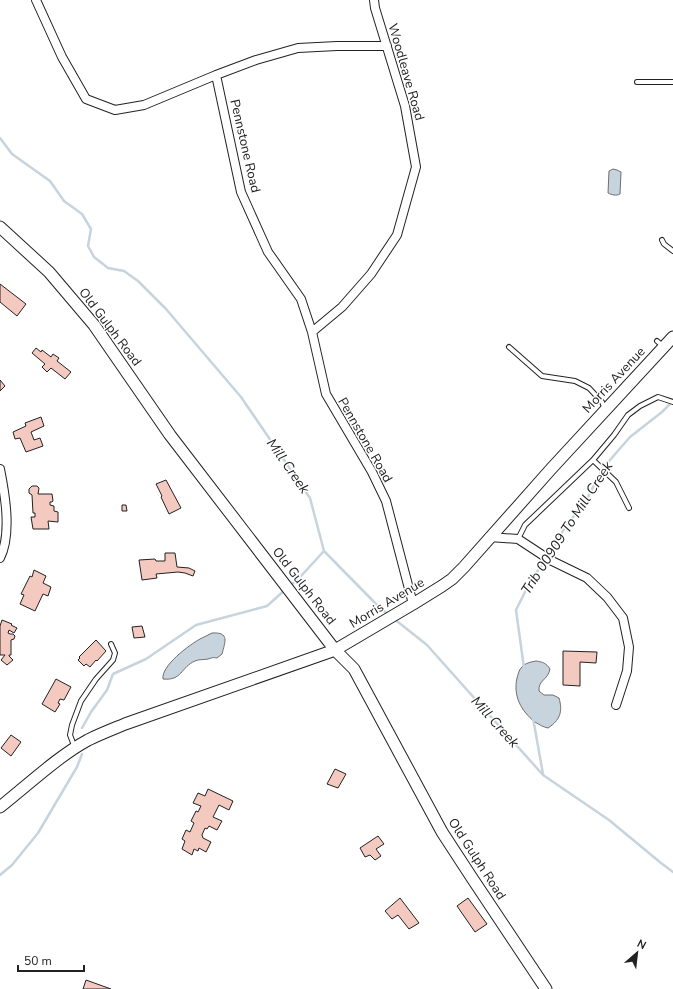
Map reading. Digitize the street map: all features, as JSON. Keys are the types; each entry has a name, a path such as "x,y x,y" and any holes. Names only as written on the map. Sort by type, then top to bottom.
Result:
{"street":[{"path":"36,0 62,57 86,100 115,110 144,105 256,60 298,48 387,46"},
{"name":"Woodleave Road","path":"312,332 342,307 371,274 398,235 416,167 405,106 391,64 374,0"},
{"name":"Pennstone Road","path":"216,75 241,192 268,252 301,299 312,332 326,394 372,472 386,501 413,604"},
{"name":"Old Gulph Road","path":"0,227 49,272 94,325 170,435 335,650 354,670 452,849 546,989"},
{"name":"Morris Avenue","path":"0,807 66,754 95,736 335,650 374,628 452,579 606,410 660,344 673,338"},
{"path":"0,469 4,488 7,526 4,551 0,558"},
{"path":"489,537 518,539 550,560 587,578 607,597 623,618 629,647 628,665 616,705"}],"lane":[{"path":"637,82 673,82"},
{"path":"662,240 664,244 673,251"},
{"path":"509,348 542,376 575,381 589,388 602,402 606,410"},
{"path":"518,539 525,525 593,460 614,435 628,415 658,396 673,402"},
{"path":"593,460 616,482 629,508"},
{"path":"75,748 70,735 72,725 81,701 96,679 113,660 114,653 111,644"}],"shaded area":[{"path":"613,169 621,172 620,194 617,195 608,193 609,171"},
{"path":"212,633 222,634 224,636 225,642 222,654 217,658 195,661 178,676 163,679 166,668 177,656 195,642"},
{"path":"536,661 544,663 550,669 547,676 540,684 539,691 544,695 553,695 559,698 561,707 558,719 548,728 530,718 522,708 517,697 516,685 520,669 526,664"}],"building":[{"path":"0,284 26,304 17,316 0,302"},
{"path":"36,348 41,352 42,350 51,357 53,354 59,358 57,361 71,372 65,379 51,368 47,372 42,367 45,364 32,353"},
{"path":"0,380 5,386 0,391"},
{"path":"41,417 44,426 31,432 34,440 40,438 43,446 26,452 20,438 15,439 13,432 26,426 25,423"},
{"path":"166,480 181,508 169,514 156,484"},
{"path":"32,486 37,486 39,488 38,494 52,494 53,501 50,502 50,505 54,506 54,511 58,512 58,522 48,521 49,529 33,529 31,517 35,517 35,513 33,513 32,495 29,493 29,489"},
{"path":"122,505 126,505 127,511 122,511"},
{"path":"165,553 175,553 177,567 189,568 195,571 193,576 178,572 156,574 157,578 142,580 139,560 155,559 156,561 165,561"},
{"path":"34,570 46,576 43,583 51,587 48,596 43,594 35,611 20,604 24,595 21,594 30,576 32,577"},
{"path":"2,620 17,628 14,633 9,630 8,633 15,636 14,639 11,640 11,655 9,655 13,660 7,665 1,660 5,655 0,655 0,626"},
{"path":"142,626 145,637 134,638 132,627"},
{"path":"96,640 106,651 90,667 86,664 84,666 78,660 80,658 79,657"},
{"path":"563,651 597,652 596,663 580,662 580,686 563,685"},
{"path":"56,679 71,687 64,700 60,699 58,703 60,704 55,712 42,704"},
{"path":"11,735 21,742 11,756 1,748"},
{"path":"335,769 346,774 338,788 327,784"},
{"path":"208,789 233,801 229,810 219,805 213,817 222,821 217,830 209,826 207,829 205,828 202,835 203,838 211,842 206,852 199,848 198,851 194,849 192,855 182,849 185,841 182,839 186,830 190,832 194,823 191,821 196,811 198,812 201,806 193,803 198,793 205,796"},
{"path":"378,836 384,844 376,849 381,856 375,860 370,855 365,857 360,848"},
{"path":"400,898 419,923 409,929 398,915 392,919 385,911"},
{"path":"468,898 487,924 475,932 457,906"},
{"path":"86,980 111,989 83,989"}],"waterway":[{"name":"Mill Creek","path":"0,138 12,154 50,181 64,201 82,214 91,229 88,246 94,257 108,268 124,271 138,281 166,309 241,397 310,498 324,551 380,608 389,615"},
{"name":"Trib 00909 To Mill Creek","path":"524,668 516,610 531,580 550,554 564,529 587,499 603,468 630,437 662,412 673,401"},
{"path":"290,586 324,551"},
{"path":"82,728 91,712 107,690 113,674 146,659 196,625 267,606 286,589"},
{"name":"Mill Creek","path":"393,618 427,645 543,775 609,820 673,872"},
{"name":"Trib 00909 To Mill Creek","path":"533,718 543,774"},
{"path":"0,875 12,865 38,833 77,767 82,754"}]}
